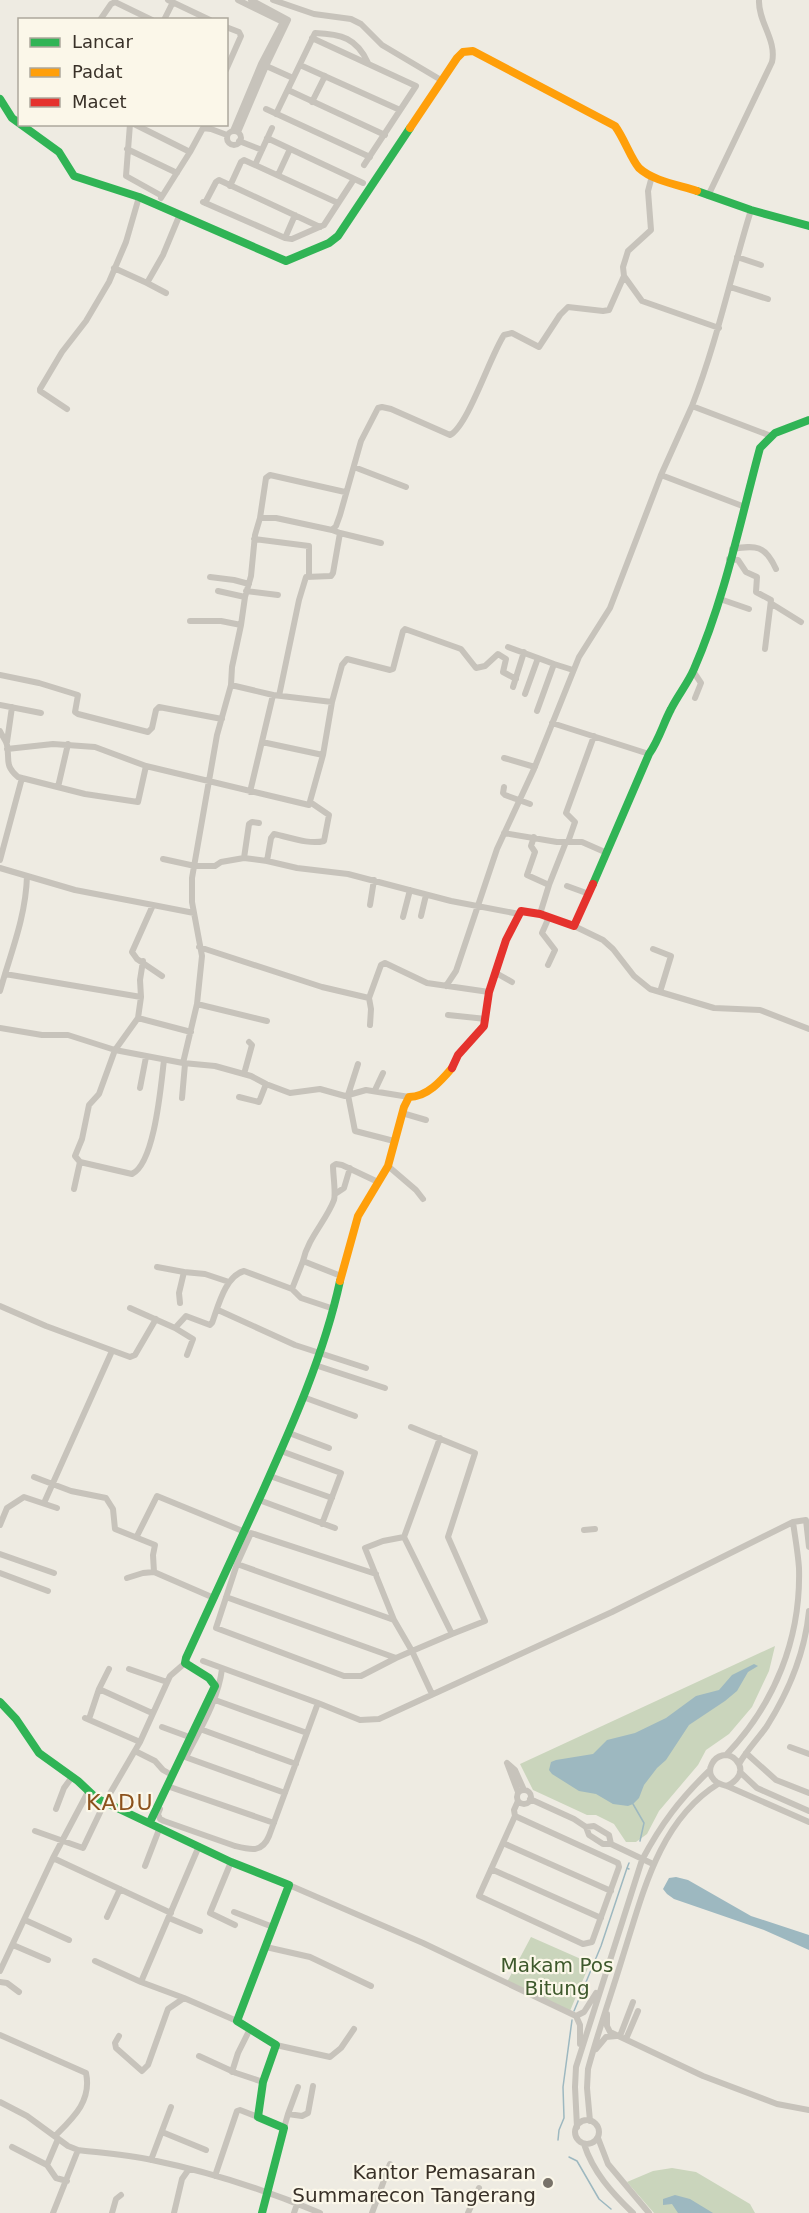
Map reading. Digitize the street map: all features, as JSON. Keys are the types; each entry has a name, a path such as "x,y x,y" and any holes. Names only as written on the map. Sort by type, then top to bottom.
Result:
{"street":[{"path":"186,8 190,0"},
{"path":"238,0 286,21"},
{"path":"251,0 286,21"},
{"path":"273,0 301,11 351,19 361,24 382,45 441,80"},
{"path":"708,196 772,62 774,48 759,11 759,0"},
{"path":"165,18 171,1 186,8 195,16"},
{"path":"101,18 111,4 119,2 148,18"},
{"path":"240,141 236,144 230,143 263,65 286,21"},
{"path":"228,28 241,36 229,56"},
{"path":"276,114 315,33 342,36 359,49 368,63"},
{"path":"312,38 423,90"},
{"path":"23,126 59,152 74,176 139,197 284,261 289,261 329,243 343,229 459,55 466,51 473,51 615,126 623,136 638,167 652,176 751,210 809,226"},
{"path":"263,65 293,78"},
{"path":"300,65 400,110"},
{"path":"312,102 325,76"},
{"path":"364,165 416,86"},
{"path":"288,90 385,135"},
{"path":"0,99 12,118 18,122"},
{"path":"266,109 370,157"},
{"path":"132,126 127,149 127,178 162,197 190,152 201,126 233,133 240,136 240,141"},
{"path":"136,126 190,152"},
{"path":"255,165 272,128"},
{"path":"267,138 363,183"},
{"path":"240,141 262,150"},
{"path":"127,149 177,173"},
{"path":"278,175 290,149"},
{"path":"230,186 242,160 338,203"},
{"path":"652,176 648,191 651,230 628,251 623,267 624,276 639,298 647,304 719,327"},
{"path":"320,227 217,180 204,203 292,239 320,227 325,224 354,178"},
{"path":"67,409 40,390 62,352 92,312 109,282 126,242 139,197"},
{"path":"446,986 456,970 486,877 535,767 573,670 598,622 609,608 660,475 692,406 719,327 751,210"},
{"path":"147,283 163,255 180,214"},
{"path":"285,238 295,215"},
{"path":"737,257 761,264"},
{"path":"114,268 166,293"},
{"path":"332,530 340,515 364,434 378,408 391,409 447,435 455,433 504,335 512,333 539,347 568,307 609,310 624,276"},
{"path":"730,287 768,299"},
{"path":"692,406 771,436"},
{"path":"574,926 649,754 657,743 670,711 693,671 720,599 760,448 763,442 771,436 789,426 809,420"},
{"path":"354,467 406,487"},
{"path":"182,1098 184,1063 197,1004 202,956 190,892 217,735 231,685 232,667 252,567 254,539 260,518 266,478 270,475 345,492"},
{"path":"660,475 746,507"},
{"path":"260,518 276,518 381,543"},
{"path":"309,575 333,575 340,533"},
{"path":"250,792 299,600 306,577 309,575 309,546 254,539"},
{"path":"731,554 753,546 770,555 776,569"},
{"path":"731,554 746,572 757,577 756,592 770,598 772,604 765,649"},
{"path":"210,577 234,579 247,591"},
{"path":"218,591 247,591 278,595"},
{"path":"720,599 749,609"},
{"path":"772,604 801,622"},
{"path":"190,621 221,621 241,625"},
{"path":"7,746 68,744 95,747 146,766 308,805 323,755 332,702 342,665 347,659 393,669 405,629 461,649 476,668 485,666 498,654 505,656 503,672 514,683 524,652"},
{"path":"508,647 573,670"},
{"path":"525,694 538,658"},
{"path":"537,711 554,664"},
{"path":"693,671 701,683 695,698"},
{"path":"0,676 39,683 78,695 75,712 78,714 148,732 152,728 156,710 159,707 222,719"},
{"path":"231,685 276,696 332,702"},
{"path":"0,705 41,713"},
{"path":"12,707 7,760 11,772 22,778 134,803 139,798 146,766"},
{"path":"552,723 649,754"},
{"path":"0,731 7,746"},
{"path":"548,965 555,951 542,933 549,885 574,822 566,813 594,736"},
{"path":"262,742 323,755"},
{"path":"58,787 68,744"},
{"path":"504,758 535,767"},
{"path":"0,860 22,778"},
{"path":"504,787 503,794 530,804"},
{"path":"267,861 271,838 274,834 320,843 325,840 329,815 310,802"},
{"path":"244,858 249,824 259,823"},
{"path":"504,833 582,842 607,853"},
{"path":"534,837 531,846 536,852 527,875 549,885"},
{"path":"163,859 195,866 215,867 221,862 244,858 267,861 374,880 426,895 519,914"},
{"path":"0,868 75,890 194,914"},
{"path":"0,991 4,971 18,937 27,876"},
{"path":"370,905 374,880"},
{"path":"567,886 589,894"},
{"path":"403,917 410,890"},
{"path":"421,916 426,895"},
{"path":"153,905 132,952 137,959 162,976"},
{"path":"0,1028 42,1035 68,1035 146,1057 215,1066 244,1074 290,1093 320,1089 341,1096 375,1090 416,1097 428,1091 444,1077 452,1068 458,1055 481,1031 486,1019 489,992 506,940 521,911 545,915 603,940 614,949 640,982 650,988 714,1008 760,1010 809,1029"},
{"path":"199,947 322,987 369,998"},
{"path":"653,949 671,957 660,992"},
{"path":"143,961 138,1018 115,1050 99,1094 89,1105 82,1139 75,1156 80,1162 132,1174 138,1169 150,1144 164,1060"},
{"path":"370,1025 369,998 381,964 385,963 427,983 489,992"},
{"path":"4,971 141,997"},
{"path":"496,973 512,982"},
{"path":"197,1004 267,1021"},
{"path":"448,1015 486,1019"},
{"path":"138,1018 191,1032"},
{"path":"244,1074 252,1049 249,1042"},
{"path":"140,1088 146,1057"},
{"path":"358,1064 348,1095 355,1131 394,1141"},
{"path":"375,1090 383,1073"},
{"path":"239,1097 259,1102 266,1084"},
{"path":"35,1832 83,1848 105,1802 140,1743 173,1671 185,1663 289,1433 320,1353 334,1309 358,1216 388,1166 402,1113 409,1097"},
{"path":"402,1113 426,1120"},
{"path":"74,1189 80,1162"},
{"path":"292,1288 316,1229 334,1201 334,1166 338,1164 350,1168 378,1182"},
{"path":"388,1166 423,1199"},
{"path":"335,1194 344,1188 350,1168"},
{"path":"303,1261 341,1276"},
{"path":"157,1267 205,1274 229,1282"},
{"path":"175,1328 186,1316 210,1325 229,1282 244,1271 292,1288 301,1298 334,1309"},
{"path":"180,1303 179,1293 184,1272"},
{"path":"0,1306 130,1357 135,1355 156,1319"},
{"path":"130,1308 175,1328 193,1339 187,1355"},
{"path":"218,1310 295,1345 366,1368"},
{"path":"44,1503 111,1351"},
{"path":"315,1365 385,1388"},
{"path":"303,1397 355,1416"},
{"path":"376,1574 251,1533 237,1564 216,1626 218,1630 344,1676 361,1676 396,1658 485,1621 448,1537 475,1453 411,1427"},
{"path":"289,1433 329,1448"},
{"path":"440,1438 404,1537 452,1634"},
{"path":"281,1451 341,1473 322,1524"},
{"path":"270,1476 332,1498"},
{"path":"34,1477 79,1494 106,1498 113,1509 116,1529 155,1545 154,1572"},
{"path":"137,1536 158,1496 245,1532"},
{"path":"0,1525 7,1508 24,1497 57,1508"},
{"path":"259,1500 335,1528"},
{"path":"203,1661 360,1720 379,1719 612,1612 794,1522 806,1520 809,1548"},
{"path":"633,2213 607,2187 584,2144 577,2138 574,2087 576,2067 642,1860 670,1813 687,1792 709,1771 711,1763 716,1758 726,1755 755,1722 782,1670 796,1618 799,1590 794,1522"},
{"path":"584,1530 595,1529"},
{"path":"404,1537 383,1541 365,1548 394,1620 412,1651 432,1694"},
{"path":"0,1554 54,1573"},
{"path":"237,1564 394,1620"},
{"path":"127,1578 154,1572 214,1598"},
{"path":"0,1573 48,1591"},
{"path":"226,1597 396,1658"},
{"path":"739,1764 781,1703 794,1674 802,1648 809,1611"},
{"path":"150,1822 215,1686 211,1679 185,1663"},
{"path":"109,1669 87,1718 140,1743"},
{"path":"129,1669 167,1682"},
{"path":"222,1669 214,1700 158,1814 160,1819 174,1825 235,1846 254,1849 264,1846 318,1703"},
{"path":"99,1689 153,1713"},
{"path":"214,1700 307,1733"},
{"path":"0,1702 16,1719 35,1749 88,1792 231,1862 423,1943 576,2016 580,2025 580,2051"},
{"path":"162,1727 192,1738"},
{"path":"200,1729 296,1764"},
{"path":"790,1747 809,1754"},
{"path":"135,1751 155,1761 172,1776"},
{"path":"746,1753 776,1780 809,1793"},
{"path":"726,1755 734,1758 739,1764 740,1772 736,1781 727,1786"},
{"path":"186,1757 285,1794"},
{"path":"709,1771 712,1779 718,1784 809,1822"},
{"path":"740,1772 757,1788 809,1811"},
{"path":"56,1809 64,1788 72,1777"},
{"path":"649,2213 608,2164 598,2138 599,2129 590,2121 586,2088 591,2056 653,1864 680,1820 707,1791 718,1784"},
{"path":"171,1787 274,1823"},
{"path":"515,1816 616,1860 619,1867 592,1942 583,1944 479,1896 515,1816 520,1812 521,1791 530,1793 530,1799"},
{"path":"0,1971 53,1858 88,1792"},
{"path":"521,1802 530,1799 574,1819 586,1827 589,1835 603,1844 611,1844 653,1864"},
{"path":"586,1827 594,1826 609,1835 611,1844"},
{"path":"145,1866 160,1827"},
{"path":"502,1843 611,1891"},
{"path":"141,1982 200,1846"},
{"path":"53,1858 120,1889 200,1931"},
{"path":"231,1862 210,1913 235,1925"},
{"path":"491,1869 601,1918"},
{"path":"237,2021 289,1885"},
{"path":"107,1917 120,1889"},
{"path":"234,1912 273,1927"},
{"path":"25,1920 69,1940"},
{"path":"13,1945 48,1960"},
{"path":"266,1947 310,1957 371,1986"},
{"path":"95,1962 237,2021 276,2045 330,2057 341,2048 354,2029"},
{"path":"0,1982 7,1983 19,1992"},
{"path":"576,2016 584,2012 602,1982"},
{"path":"119,2036 115,2043 116,2048 139,2070 144,2071 168,2009 184,1998"},
{"path":"623,2038 633,2002"},
{"path":"607,2005 608,2029 623,2038 686,2069 766,2101 809,2110"},
{"path":"623,2038 638,2011"},
{"path":"232,2072 238,2052 250,2029"},
{"path":"0,2035 86,2073 88,2088 82,2106 57,2138 47,2165"},
{"path":"591,2056 606,2037 623,2038"},
{"path":"258,2117 263,2082 276,2045"},
{"path":"199,2056 232,2072 263,2082"},
{"path":"288,2114 302,2116 308,2114 313,2086"},
{"path":"262,2213 288,2114 298,2087"},
{"path":"0,2102 27,2116 78,2150 151,2160 189,2169 267,2191 320,2213"},
{"path":"151,2160 171,2107"},
{"path":"215,2176 237,2111 240,2110 284,2128"},
{"path":"577,2127 584,2121 590,2121"},
{"path":"162,2132 206,2150"},
{"path":"584,2144 593,2143 598,2138"},
{"path":"12,2147 47,2165 53,2177 67,2181"},
{"path":"53,2213 78,2150"},
{"path":"372,2213 390,2164"},
{"path":"174,2213 182,2179 189,2169"},
{"path":"468,2213 479,2188"},
{"path":"112,2213 116,2199 121,2195"},
{"path":"294,2213 297,2204"}],"green space":[{"path":"775,1646 769,1671 752,1707 729,1734 706,1750 698,1765 659,1811 647,1834 636,1842 626,1842 614,1824 596,1815 587,1815 533,1790 520,1764"},
{"name":"Makam Pos Bitung","path":"531,1937 590,1963 570,2011 507,1982"},
{"path":"672,2168 696,2172 750,2204 755,2213 654,2213 627,2182 653,2171"}],"water":[{"path":"754,1664 758,1666 748,1672 737,1691 689,1725 666,1760 644,1785 639,1798 633,1804 628,1806 613,1804 596,1794 579,1791 549,1770 551,1762 593,1754 607,1740 635,1733 666,1718 696,1696 719,1690 732,1675"},
{"path":"669,1878 688,1880 751,1916 809,1935 809,1950 764,1930 674,1899 663,1889"},
{"path":"675,2195 690,2199 713,2213 678,2213 672,2204 663,2205 663,2199"}],"waterway":[{"path":"633,1804 644,1823 640,1841"},
{"path":"629,1863 627,1868 629,1869"},
{"path":"574,2011 601,1946 627,1868"},
{"path":"558,2140 564,2118 563,2087 572,2020"},
{"path":"569,2157 577,2161 599,2199 611,2209"}],"traffic: fast":[{"path":"0,99 12,118 18,122"},
{"path":"23,126 59,152 74,176 139,197 286,261 329,243 338,236 410,128"},
{"path":"697,191 751,210 809,226"},
{"path":"593,884 649,754 692,674 705,642 731,560 760,448 775,433 809,420"},
{"path":"150,1822 215,1686 209,1678 185,1663 186,1658 295,1416 316,1363 340,1281"},
{"path":"0,1702 16,1719 39,1753 78,1781 96,1798 231,1862 289,1885 237,2021 276,2045 263,2082 258,2117 284,2128 262,2213"}],"traffic: slow":[{"path":"410,128 457,58 463,52 473,51 615,126 639,168 659,179 697,191"},
{"path":"340,1281 358,1216 388,1166 404,1107 409,1097 428,1091 452,1068"}],"traffic: jam":[{"path":"452,1068 458,1055 484,1026 489,992 506,940 521,911 540,914 574,926 593,884"}],"place":[{"name":"Kantor Pemasaran Summarecon Tangerang","path":"548,2183"}],"district":[{"name":"KADU","path":"120,1802"}]}
